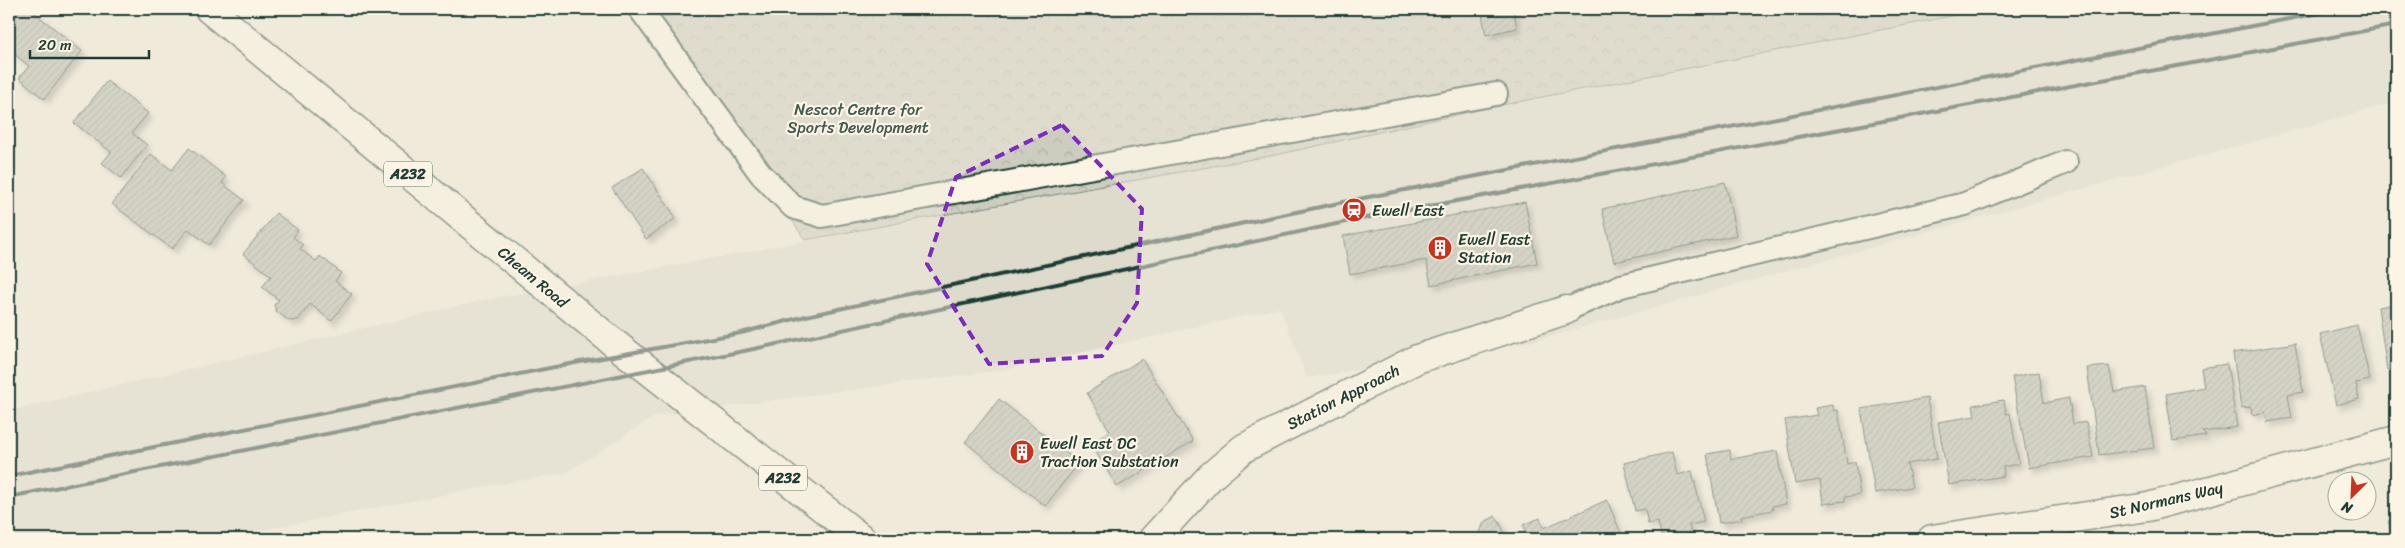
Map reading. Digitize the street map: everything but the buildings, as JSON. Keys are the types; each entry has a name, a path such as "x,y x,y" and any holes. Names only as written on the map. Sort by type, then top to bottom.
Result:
{"main road":[{"name":"Cheam Road","path":"209,9 616,345 862,539"},
{"name":"Station Approach","path":"1152,539 1210,477 1244,448 1417,359 1566,310"},
{"name":"St Normans Way","path":"1932,539 2148,507 2396,440"}],"lane":[{"path":"640,9 761,174 793,207 822,216 1496,94"},
{"path":"1566,310 1621,286 1965,204 2066,162"}],"highlighted area":[{"path":"1062,125 1142,209 1137,303 1102,356 989,364 927,264 956,177"}],"shaded area":[{"path":"1987,9 2396,9 2396,102 1530,342 1307,378 1280,308 1008,369 655,416 566,473 499,484 216,539 9,539 9,411 480,301 1280,154 1497,106"}],"green space":[{"name":"Nescot Centre for Sports Development","path":"654,9 1987,9 1497,106 1280,154 805,240"}],"railway":[{"path":"9,476 580,362 741,333 806,316 1353,200 2340,9"},
{"path":"9,497 744,351 1355,220 2396,25"}],"place":[{"name":"Ewell East","path":"1354,210"},
{"name":"Ewell East Station","path":"1440,248"},
{"name":"Ewell East DC Traction Substation","path":"1022,452"}]}
